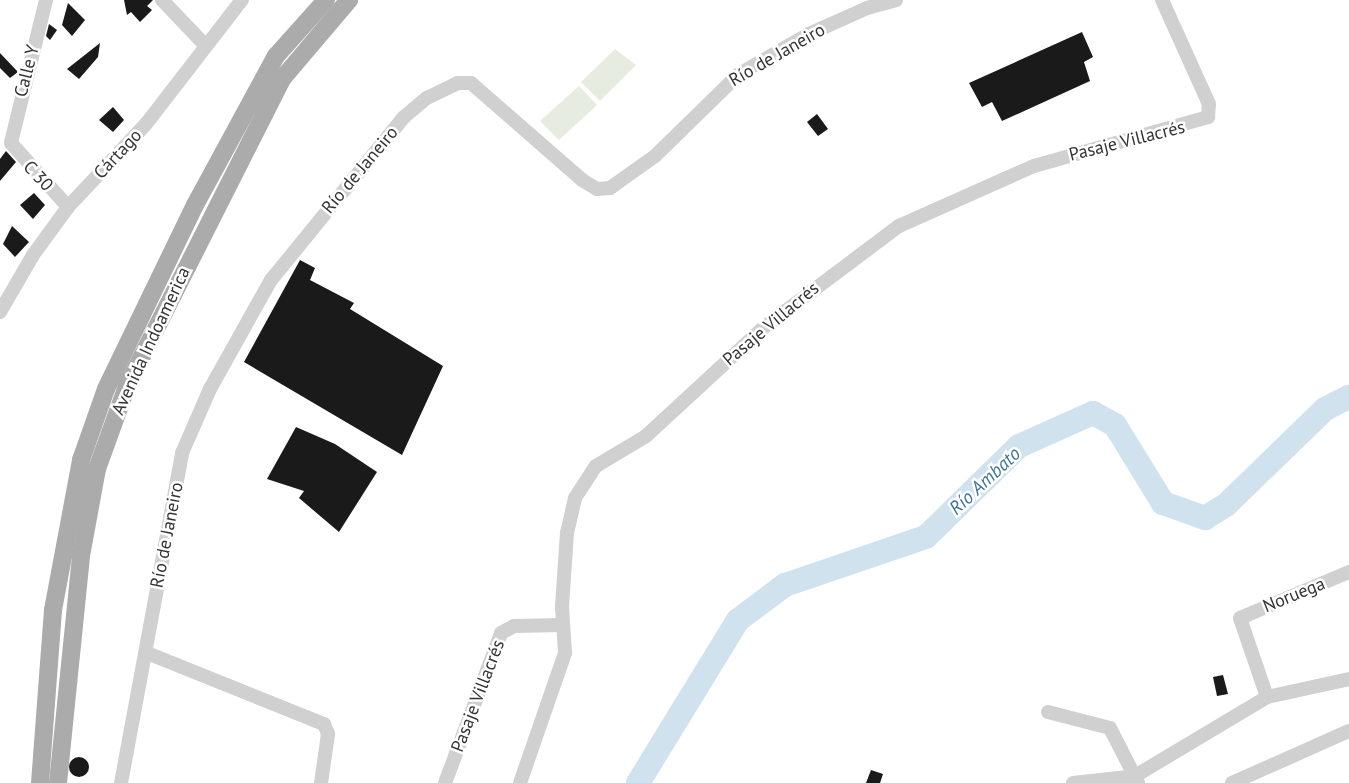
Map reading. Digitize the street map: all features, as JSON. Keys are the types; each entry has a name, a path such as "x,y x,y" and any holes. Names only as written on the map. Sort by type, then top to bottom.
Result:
{"main road":[{"name":"Avenida Indoamerica","path":"40,783 53,610 81,460 106,389 186,222 276,56 326,0"},
{"name":"Avenida Indoamerica","path":"58,783 81,556 97,469 127,386 282,79 349,0"}],"street":[{"name":"Calle Y","path":"11,143 46,0"},
{"path":"162,0 205,45"},
{"name":"Cártago","path":"0,312 32,255 68,207 146,124 205,45 242,0"},
{"name":"Río de Janeiro","path":"120,783 147,653 182,453 210,389 271,280 404,117 427,98 458,83 470,82 582,180 597,189 610,188 655,156 739,74 809,34 867,8 896,0"},
{"name":"Pasaje Villacrés","path":"445,783 501,633 514,626 563,625 567,533 575,498 596,466 646,436 763,328 839,267 899,226 967,194 1034,166 1117,140 1200,123 1208,117 1209,104 1162,0"},
{"name":"C 30","path":"11,143 68,207"},
{"name":"Noruega","path":"1266,697 1240,618 1349,572"},
{"path":"520,783 565,653 563,625"},
{"path":"147,653 324,724 328,734 321,783"},
{"path":"1073,783 1136,780 1266,697 1349,679"},
{"path":"1048,712 1110,728 1136,780"},
{"path":"1232,783 1349,731"}],"shaded area":[{"path":"615,49 636,65 600,101 581,82"},
{"path":"579,86 597,105 559,140 540,121"}],"building":[{"path":"124,0 153,0 147,6 152,10 140,22 131,12 127,15"},
{"path":"68,3 85,20 72,36 62,25"},
{"path":"49,24 57,30 50,40 46,36"},
{"path":"1082,32 1093,57 1084,62 1090,81 1002,121 992,102 982,107 969,83"},
{"path":"100,43 98,57 79,79 67,69"},
{"path":"0,53 18,72 10,78 0,68"},
{"path":"113,107 124,120 113,132 99,120"},
{"path":"817,114 828,129 818,136 807,122"},
{"path":"6,151 16,162 0,181 0,159"},
{"path":"34,193 45,205 33,219 20,205"},
{"path":"12,226 29,242 15,257 3,244"},
{"path":"300,260 315,268 310,280 354,303 350,309 443,366 402,455 244,362"},
{"path":"296,427 335,444 377,472 339,532 299,498 304,491 267,479"},
{"path":"1223,675 1228,694 1217,696 1213,677"},
{"path":"75,757 83,757 89,763 89,771 83,777 75,777 69,771 69,763"},
{"path":"871,770 883,774 880,783 866,783"}],"waterway":[{"name":"Río Ambato","path":"638,783 738,620 785,585 926,537 1019,446 1093,413 1115,425 1163,503 1205,518 1227,504 1325,409 1349,397"}]}
